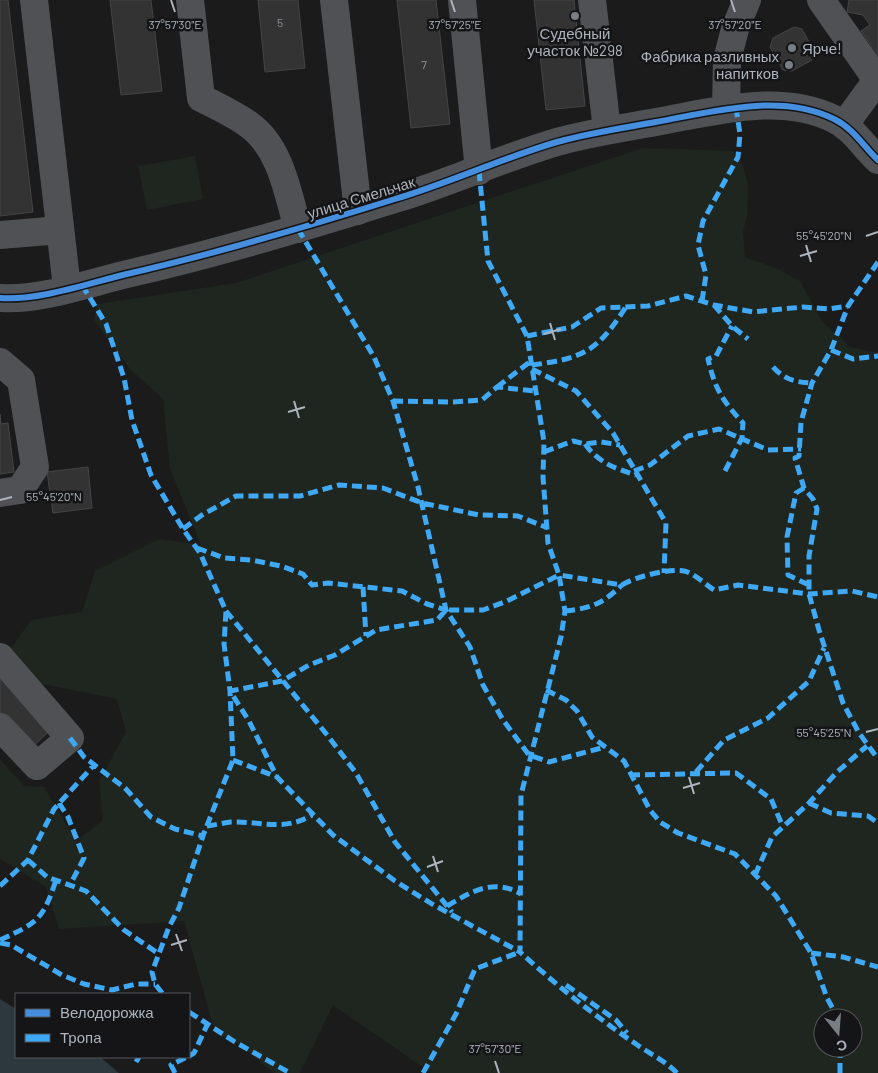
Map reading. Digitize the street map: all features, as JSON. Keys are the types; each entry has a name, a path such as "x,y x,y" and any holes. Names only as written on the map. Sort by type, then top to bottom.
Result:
{"street":[{"path":"34,0 67,288"},
{"path":"190,0 201,98 249,124 265,140 278,162 298,230"},
{"path":"334,0 358,211"},
{"path":"462,0 479,171"},
{"path":"592,0 607,130"},
{"path":"726,110 727,60 735,29 747,0"},
{"path":"820,0 877,80 850,116 847,127 878,160"},
{"name":"улица Смельчак","path":"0,298 24,297 67,288 199,257 298,230 479,171 556,142 607,130 726,110 773,106 793,108 835,119 847,127"},
{"path":"0,235 60,230"},
{"path":"0,362 21,380 35,467 20,490 0,493"},
{"path":"0,658 70,738 37,766 0,727"}],"shaded area":[{"path":"643,148 733,151 743,166 749,188 747,216 743,232 745,257 778,269 800,281 822,321 850,347 878,353 878,1073 431,1073 333,1005 300,1073 274,1073 235,1042 215,1033 184,921 59,929 46,887 0,859 0,759 24,786 44,787 76,841 103,820 99,781 126,732 117,699 33,682 8,652 31,620 82,612 95,571 159,539 201,545 170,469 163,399 130,369 94,320 97,304 236,283"},
{"path":"195,156 203,199 147,210 138,166"},
{"path":"0,999 15,1008 15,1058 101,1058 119,1073 0,1073"}],"building":[{"path":"0,0 8,0 33,212 0,216"},
{"path":"110,0 151,0 162,91 121,95"},
{"path":"258,0 298,0 305,68 265,72"},
{"path":"397,0 436,0 450,124 411,128"},
{"path":"534,0 574,0 585,106 546,110"},
{"path":"849,0 878,0 878,64 868,50 872,47 861,31 870,25 863,15 847,12"},
{"path":"794,27 802,29 814,51 812,60 792,71 783,70 770,47 773,38"},
{"path":"0,414 1,424 8,423 14,472 0,474"},
{"path":"88,467 92,508 53,513 47,472"},
{"path":"0,669 54,727 28,751 0,721"}],"marked path":[{"path":"702,301 706,275 698,245 703,221 738,157 740,134 736,108"},
{"path":"479,171 488,261 527,336 544,442 543,477 548,543 559,575 507,601 483,610 446,610 437,620 376,630 335,655 309,665 282,681 230,691 249,721 277,777 333,835 395,881 432,904 520,952"},
{"path":"298,229 374,357 393,401 418,487 446,610 470,647 483,685 503,720 529,755 549,762 605,747"},
{"path":"878,262 848,306 831,350 812,383 801,422 799,456 795,458 804,488 813,499 817,509 809,556 809,594 843,703 859,733 878,759"},
{"path":"82,285 106,324 124,378 132,420 151,475 183,529 200,553 226,611 224,644 230,691 233,760 204,833 179,908 169,927 152,972 155,984 162,993"},
{"path":"527,336 572,327 601,308 648,306 686,296 714,305 753,312 803,307 829,309 848,306"},
{"path":"714,305 732,326 748,339"},
{"path":"532,365 565,359 588,350 607,334 626,307"},
{"path":"725,471 742,438 743,423 720,394 708,359 716,356 732,326"},
{"path":"831,350 853,359 878,356"},
{"path":"497,387 531,361"},
{"path":"773,367 791,380 812,383"},
{"path":"532,369 576,391 613,433 666,523 664,573"},
{"path":"393,401 453,402 482,400 497,387 536,391"},
{"path":"634,471 650,465 688,436 719,429 768,450 801,449"},
{"path":"544,452 573,441 585,444 601,442 620,445"},
{"path":"585,444 601,460 636,475"},
{"path":"183,529 202,515 236,496 300,496 339,485 383,488 422,503 479,515 518,516 548,528"},
{"path":"804,488 796,493 787,537 788,575 809,585"},
{"path":"197,548 224,558 251,560 281,566 303,574 312,585 328,583 402,591 427,604 446,610"},
{"path":"677,1073 591,1012 520,952 521,795 561,637 565,611 559,575 622,585 652,574 678,570 692,574 714,590 738,585 809,594 852,591 878,597"},
{"path":"565,611 596,604 622,585"},
{"path":"363,587 366,636"},
{"path":"226,611 356,773 395,842 452,912"},
{"path":"696,772 724,740 768,718 809,681 824,648"},
{"path":"546,690 566,700 577,711 592,737 624,761 650,810 660,822 678,833 735,854 776,896 811,953 832,1008"},
{"path":"70,738 84,757 125,788 151,817 175,829 203,836"},
{"path":"755,875 772,837 809,803 837,772 867,746"},
{"path":"233,760 277,777"},
{"path":"0,886 28,860 54,809 94,765"},
{"path":"630,775 736,773 771,799 783,827"},
{"path":"59,803 68,817 84,858 70,885"},
{"path":"809,803 831,813 868,816 878,823"},
{"path":"207,826 231,822 292,823 312,815"},
{"path":"28,860 47,877 86,891 124,930 159,954"},
{"path":"0,940 23,929 37,919 47,904 56,880"},
{"path":"447,906 483,888 502,887 521,894"},
{"path":"0,943 11,945 62,975 84,984 112,990 136,984 155,984"},
{"path":"423,1073 456,1014 475,969 520,952"},
{"path":"811,953 843,957 878,967"},
{"path":"566,985 616,1020 627,1033"},
{"path":"190,1013 235,1042 290,1073"},
{"path":"190,1055 194,1053 208,1023"},
{"path":"136,1062 138,1058"},
{"path":"175,1073 171,1065 185,1058"},
{"path":"840,1058 840,1073"}],"cycle path":[{"path":"0,298 31,297 47,294 262,239 415,193 516,155 569,139 723,110 769,105 813,111 834,119 847,127 878,160"}],"place":[{"name":"Судебный участок №298","path":"575,16"},
{"name":"Ярче!","path":"792,48"},
{"name":"Фабрика разливных напитков","path":"789,65"}]}
